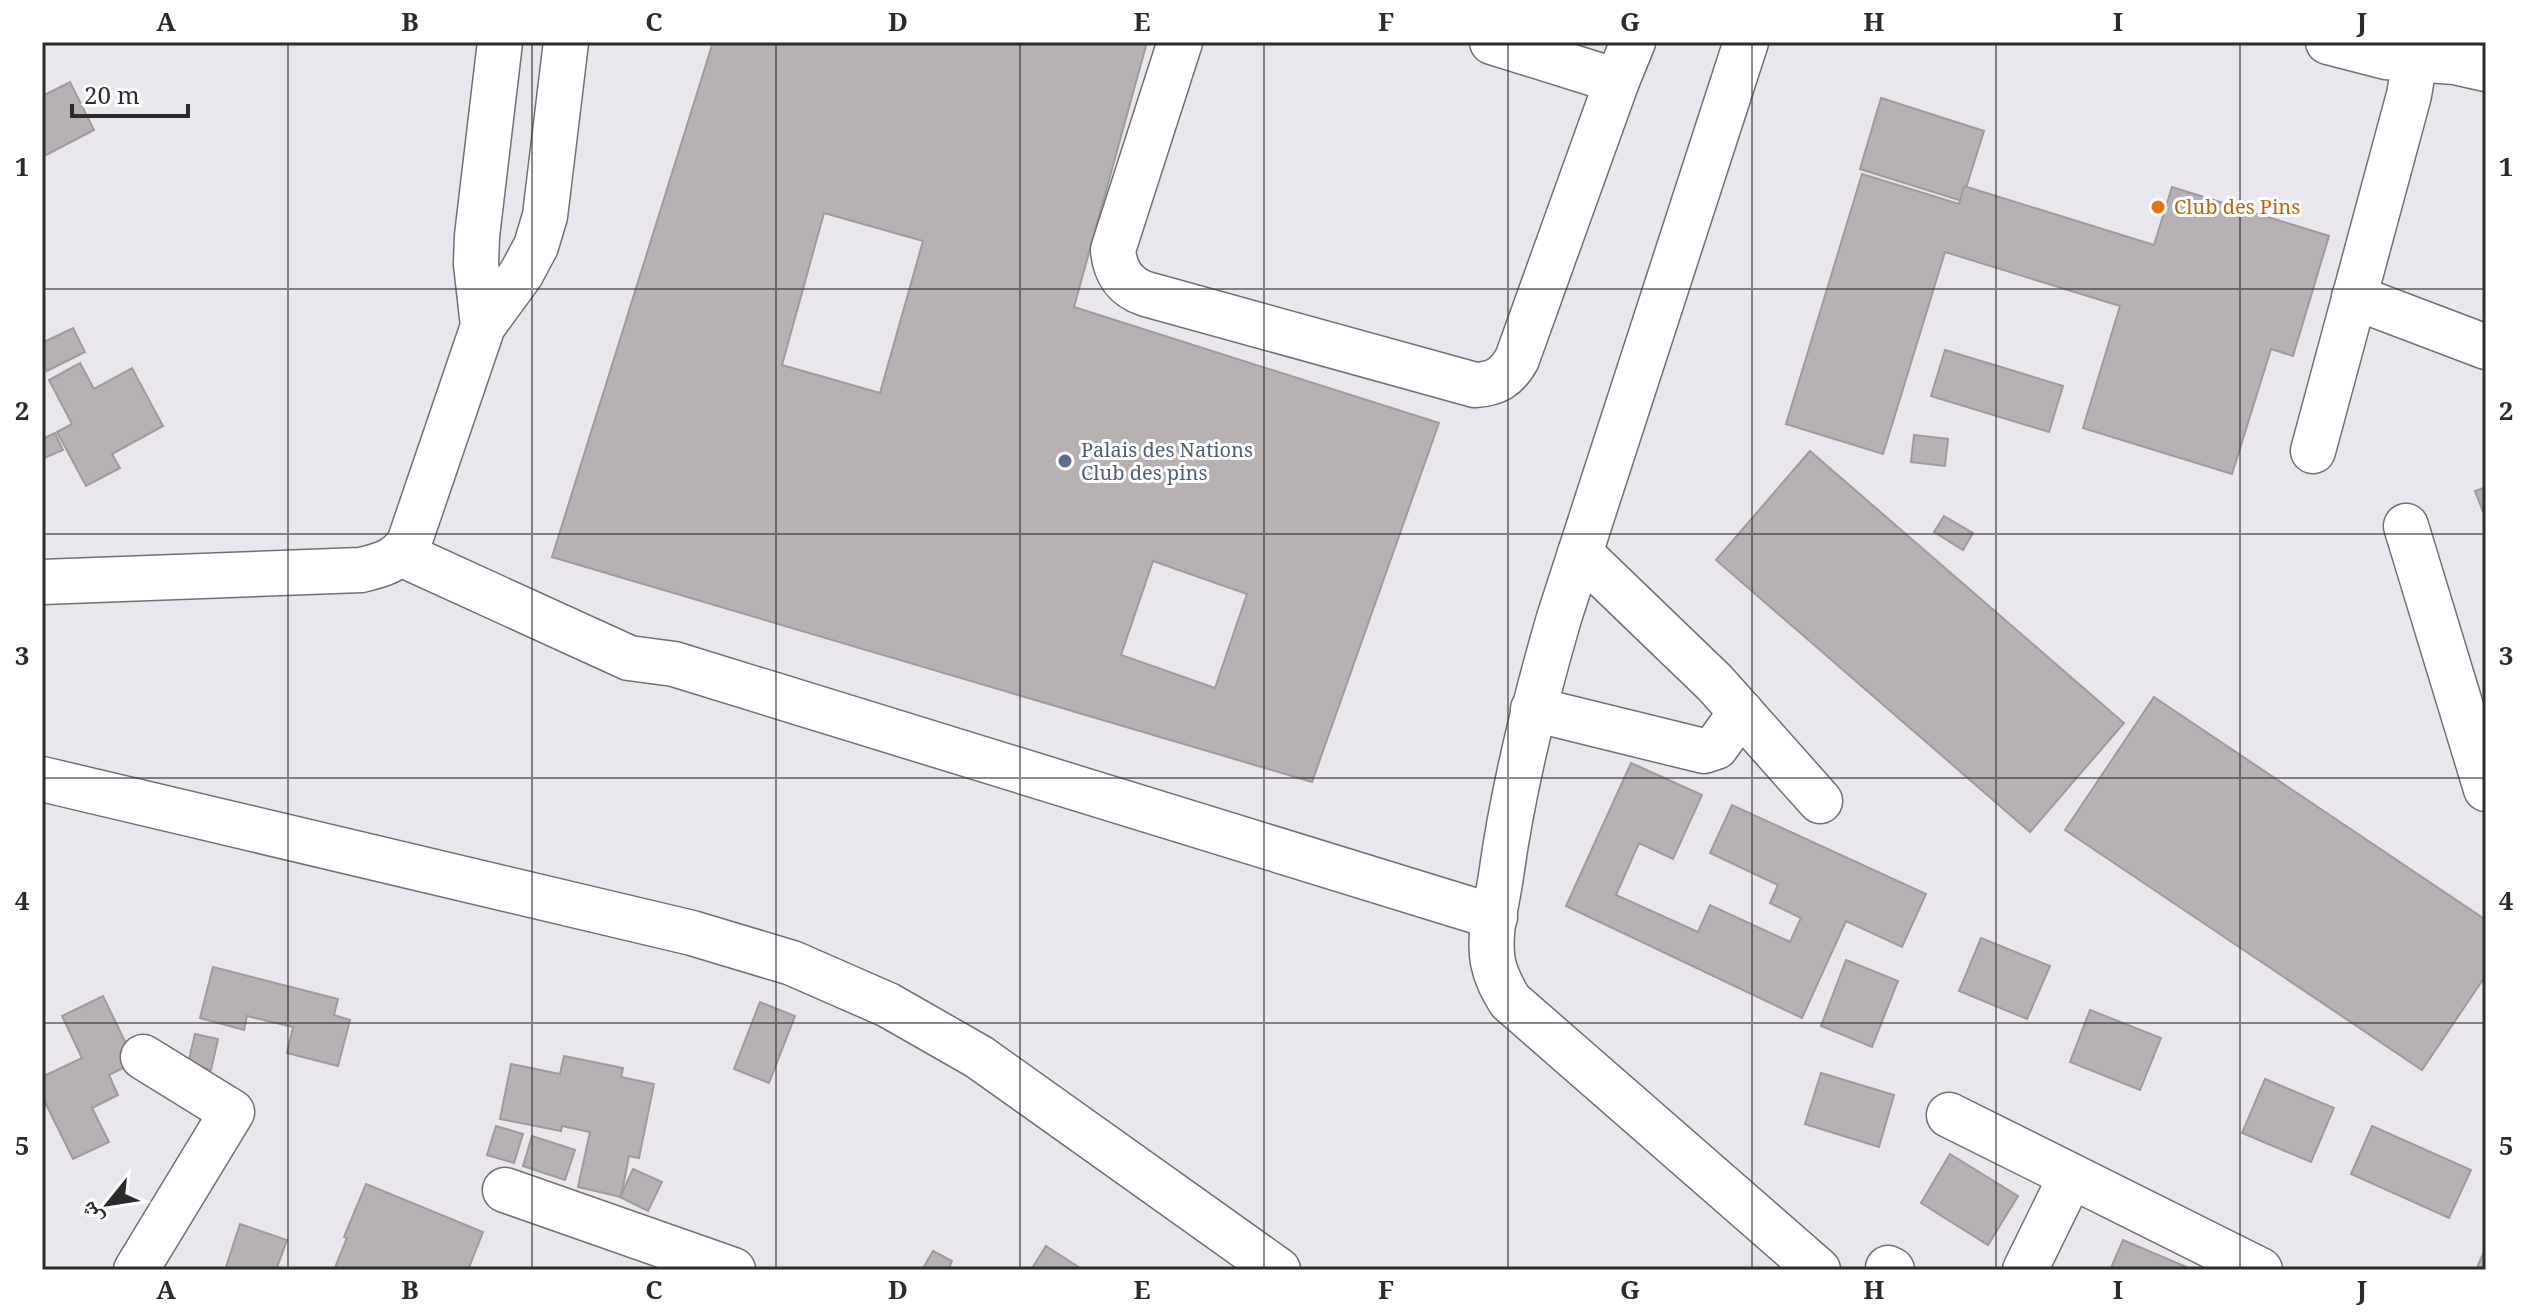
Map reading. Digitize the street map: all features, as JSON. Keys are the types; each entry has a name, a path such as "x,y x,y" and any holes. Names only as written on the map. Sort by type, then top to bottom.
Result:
{"street":[{"path":"483,326 476,264 477,236 500,42"},
{"path":"42,582 361,570 385,565 401,554 409,543 483,326 521,274 536,246 545,216 566,42"},
{"path":"1180,42 1113,250 1118,273 1126,283 1146,294 1475,385 1501,380 1511,371 1517,359 1625,62 1492,42"},
{"path":"1746,42 1580,553 1533,709 1511,803 1495,917 1493,960 1499,982 1510,1001 1818,1270"},
{"path":"2328,42 2373,55 2409,50 2486,69"},
{"path":"2313,451 2409,95 2409,50"},
{"path":"2354,297 2486,347"},
{"path":"2406,526 2486,789"},
{"path":"1580,553 1649,617 1741,712 1820,801"},
{"path":"401,554 629,658 674,664 1495,917"},
{"path":"1533,709 1704,751 1716,747 1741,712"},
{"path":"42,779 692,933 792,963 888,1005 979,1057 1278,1270"},
{"path":"136,1270 232,1112 143,1057"},
{"path":"1949,1115 2260,1270"},
{"path":"2025,1270 2071,1176"},
{"path":"505,1190 733,1270"}],"building":[{"path":"713,42 1147,42 1074,307 1439,423 1312,782 552,557","holes":["824,213 923,241 880,393 782,365","1153,561 1247,594 1215,688 1121,655"]},
{"path":"70,82 94,130 42,157 42,96"},
{"path":"1881,98 1984,131 1962,201 1860,169"},
{"path":"1862,174 1959,204 1964,186 2154,245 2172,187 2329,236 2293,356 2271,349 2232,474 2083,428 2120,306 1945,252 1883,454 1786,424"},
{"path":"73,328 85,352 47,371 42,361 42,343"},
{"path":"1945,350 2063,386 2049,432 1931,396"},
{"path":"80,363 94,389 132,368 163,426 112,454 120,468 86,486 57,432 72,424 49,380"},
{"path":"55,433 63,450 42,459 42,439"},
{"path":"1914,435 1948,439 1945,466 1911,462"},
{"path":"1810,451 2124,723 2030,832 1716,560"},
{"path":"2486,487 2486,519 2475,491"},
{"path":"1944,516 1973,533 1963,550 1934,532"},
{"path":"2154,697 2486,920 2486,975 2422,1070 2065,830"},
{"path":"1631,763 1702,795 1673,859 1639,843 1616,895 1698,932 1710,905 1790,942 1801,918 1770,903 1778,885 1710,853 1732,805 1926,894 1902,947 1846,921 1802,1018 1566,906"},
{"path":"1981,938 2050,966 2027,1019 1959,991"},
{"path":"1846,960 1898,981 1872,1047 1821,1026"},
{"path":"213,967 338,999 334,1015 350,1020 338,1066 287,1053 293,1027 247,1016 244,1030 200,1018"},
{"path":"103,996 135,1062 109,1075 118,1095 92,1108 109,1142 73,1159 42,1096 42,1077 82,1058 62,1016"},
{"path":"760,1002 795,1016 769,1083 734,1069"},
{"path":"2090,1010 2161,1038 2140,1090 2070,1062"},
{"path":"195,1034 218,1039 211,1070 188,1064"},
{"path":"564,1056 623,1068 621,1077 654,1084 639,1158 629,1156 621,1197 578,1187 590,1132 562,1126 561,1131 500,1119 511,1064 560,1074"},
{"path":"1821,1073 1894,1095 1879,1147 1805,1124"},
{"path":"2265,1079 2334,1108 2311,1162 2242,1133"},
{"path":"496,1126 523,1134 514,1163 487,1155"},
{"path":"2372,1126 2471,1170 2449,1218 2351,1174"},
{"path":"532,1136 575,1150 565,1180 523,1166"},
{"path":"1950,1154 2018,1196 1988,1245 1921,1203"},
{"path":"633,1169 662,1182 648,1211 620,1197"},
{"path":"366,1184 483,1232 468,1270 334,1270"},
{"path":"240,1224 287,1240 276,1270 225,1270"},
{"path":"2123,1240 2191,1269 2110,1270"},
{"path":"1046,1246 1083,1270 1031,1270"},
{"path":"2486,1247 2486,1270 2476,1270"},
{"path":"933,1251 952,1261 948,1270 922,1270"}],"place":[{"name":"Club des Pins","path":"2158,207"},
{"name":"Palais des Nations Club des pins","path":"1065,461"}]}
